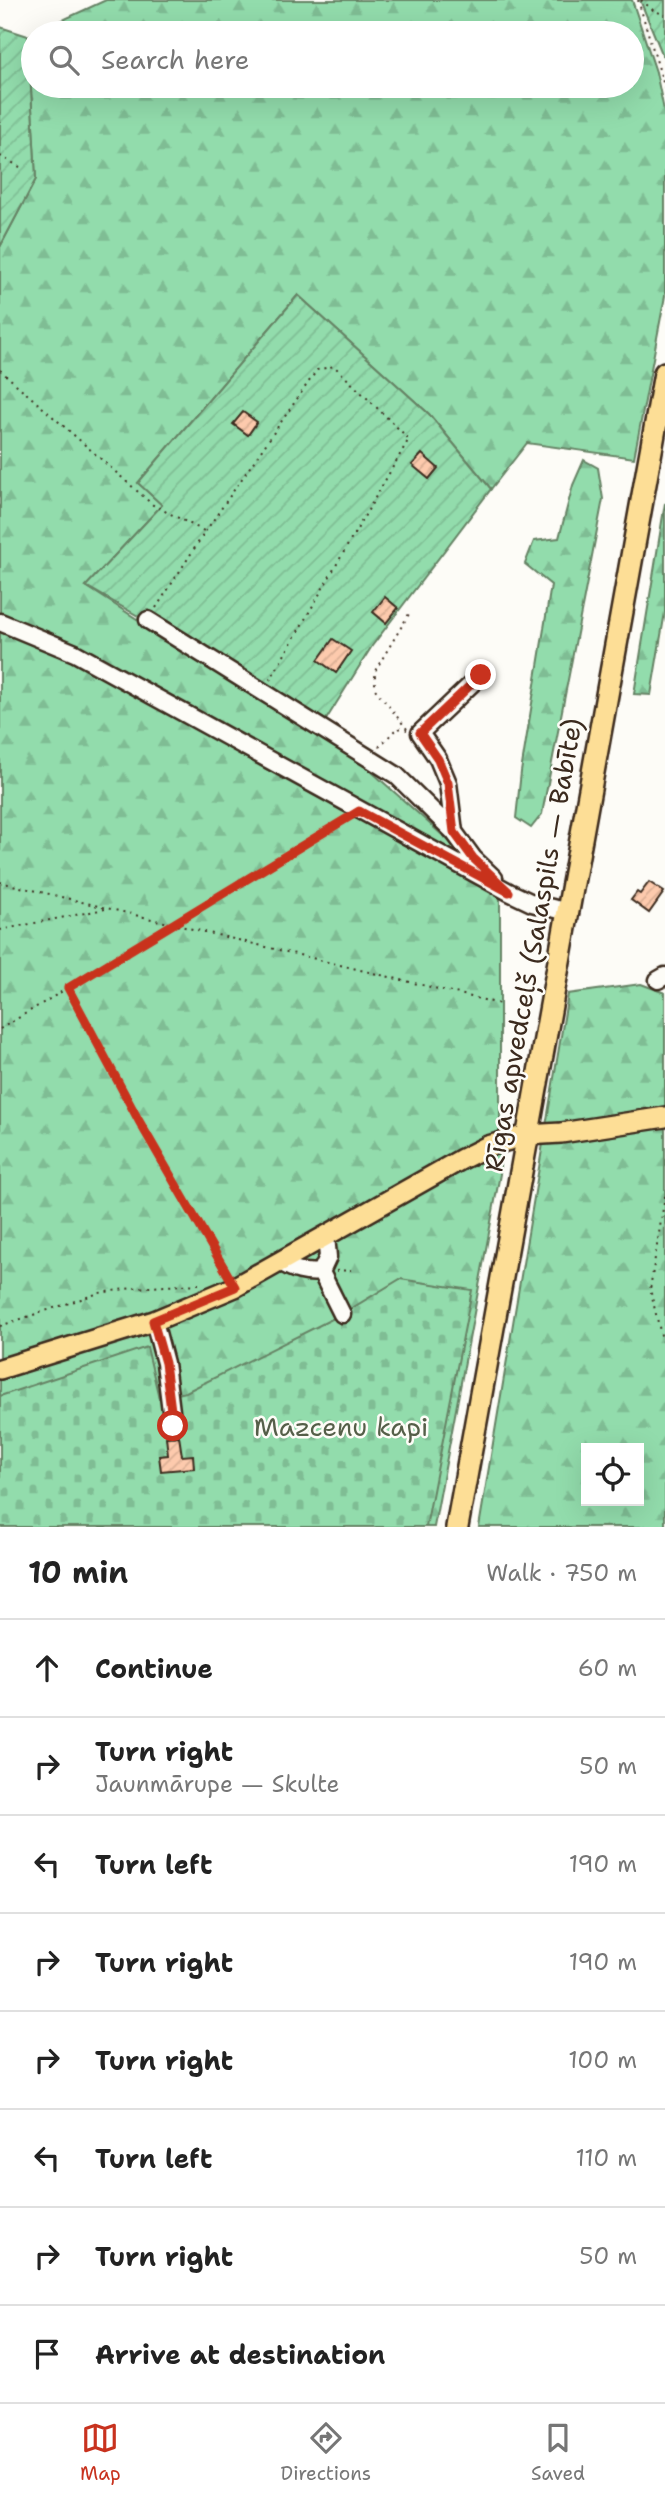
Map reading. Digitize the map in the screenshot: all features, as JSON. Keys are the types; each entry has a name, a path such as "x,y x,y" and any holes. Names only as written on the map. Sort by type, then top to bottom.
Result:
{"highway":[{"name":"Rīgas apvedceļš (Salaspils — Babīte)","path":"457,1527 665,373"}],"main road":[{"path":"0,1369 153,1321 235,1287 461,1158 488,1146 527,1136 665,1117"}],"street":[{"path":"148,620 396,775 454,832 473,858 509,892"},
{"path":"0,622 75,653 509,892 532,903 568,912"},
{"path":"454,832 448,783 438,759 420,733 481,675"},
{"path":"321,1272 328,1257 326,1236"},
{"path":"281,1262 304,1272 321,1272"},
{"path":"321,1272 342,1314"},
{"path":"153,1321 165,1363 173,1426"}],"path":[{"path":"639,0 665,15"},
{"path":"639,0 665,89"},
{"path":"0,156 20,167"},
{"path":"148,620 205,531 317,370 334,366 409,439 263,692"},
{"path":"0,370 153,505 205,531"},
{"path":"371,759 383,740 397,728 408,730 375,689 375,671 409,614"},
{"path":"0,1029 359,811"},
{"path":"0,881 500,1004"},
{"path":"0,930 108,909"},
{"path":"68,988 139,1121 235,1287"},
{"path":"665,1196 650,1289 665,1352"},
{"path":"0,1326 99,1293 132,1288 202,1284"}],"green space":[{"path":"106,0 632,0 639,21 60,21"},
{"path":"640,0 665,0 665,56 663,56"},
{"path":"0,27 21,34 21,98 31,98 36,179 0,247"},
{"path":"644,36 656,72 665,115 665,296 634,458 527,443 491,489 429,414 298,295 138,483 162,505 86,586 304,727 323,728 500,887 500,1174 434,1527 0,1527 0,247 36,179 31,98 644,98"},
{"path":"298,295 429,414 491,489 372,646 324,723 86,586 162,505 138,483"},
{"path":"584,460 598,468 603,499 542,814 531,828 516,818 551,585 525,564 534,541 559,538 573,485"},
{"path":"665,503 665,612 651,695 634,694"},
{"path":"641,984 665,993 665,1527 479,1527 568,994"},
{"name":"Mazcenu kapi","path":"400,1279 472,1290 426,1527 0,1527 0,1396 147,1347 159,1398 186,1392 342,1314"}],"building":[{"path":"243,412 257,422 248,435 233,424"},
{"path":"422,454 438,468 429,479 412,465"},
{"path":"385,597 398,608 386,623 373,612"},
{"path":"333,639 351,651 336,673 318,660"},
{"path":"649,882 664,892 649,913 631,900 637,892 640,894"},
{"path":"179,1436 182,1456 193,1455 194,1468 161,1471 159,1456 168,1455 166,1437"}],"route":[{"path":"173,1426 165,1363 153,1321 235,1287 139,1121 68,988 359,811 509,892 473,858 454,832 448,783 438,759 420,733 481,675"}]}
